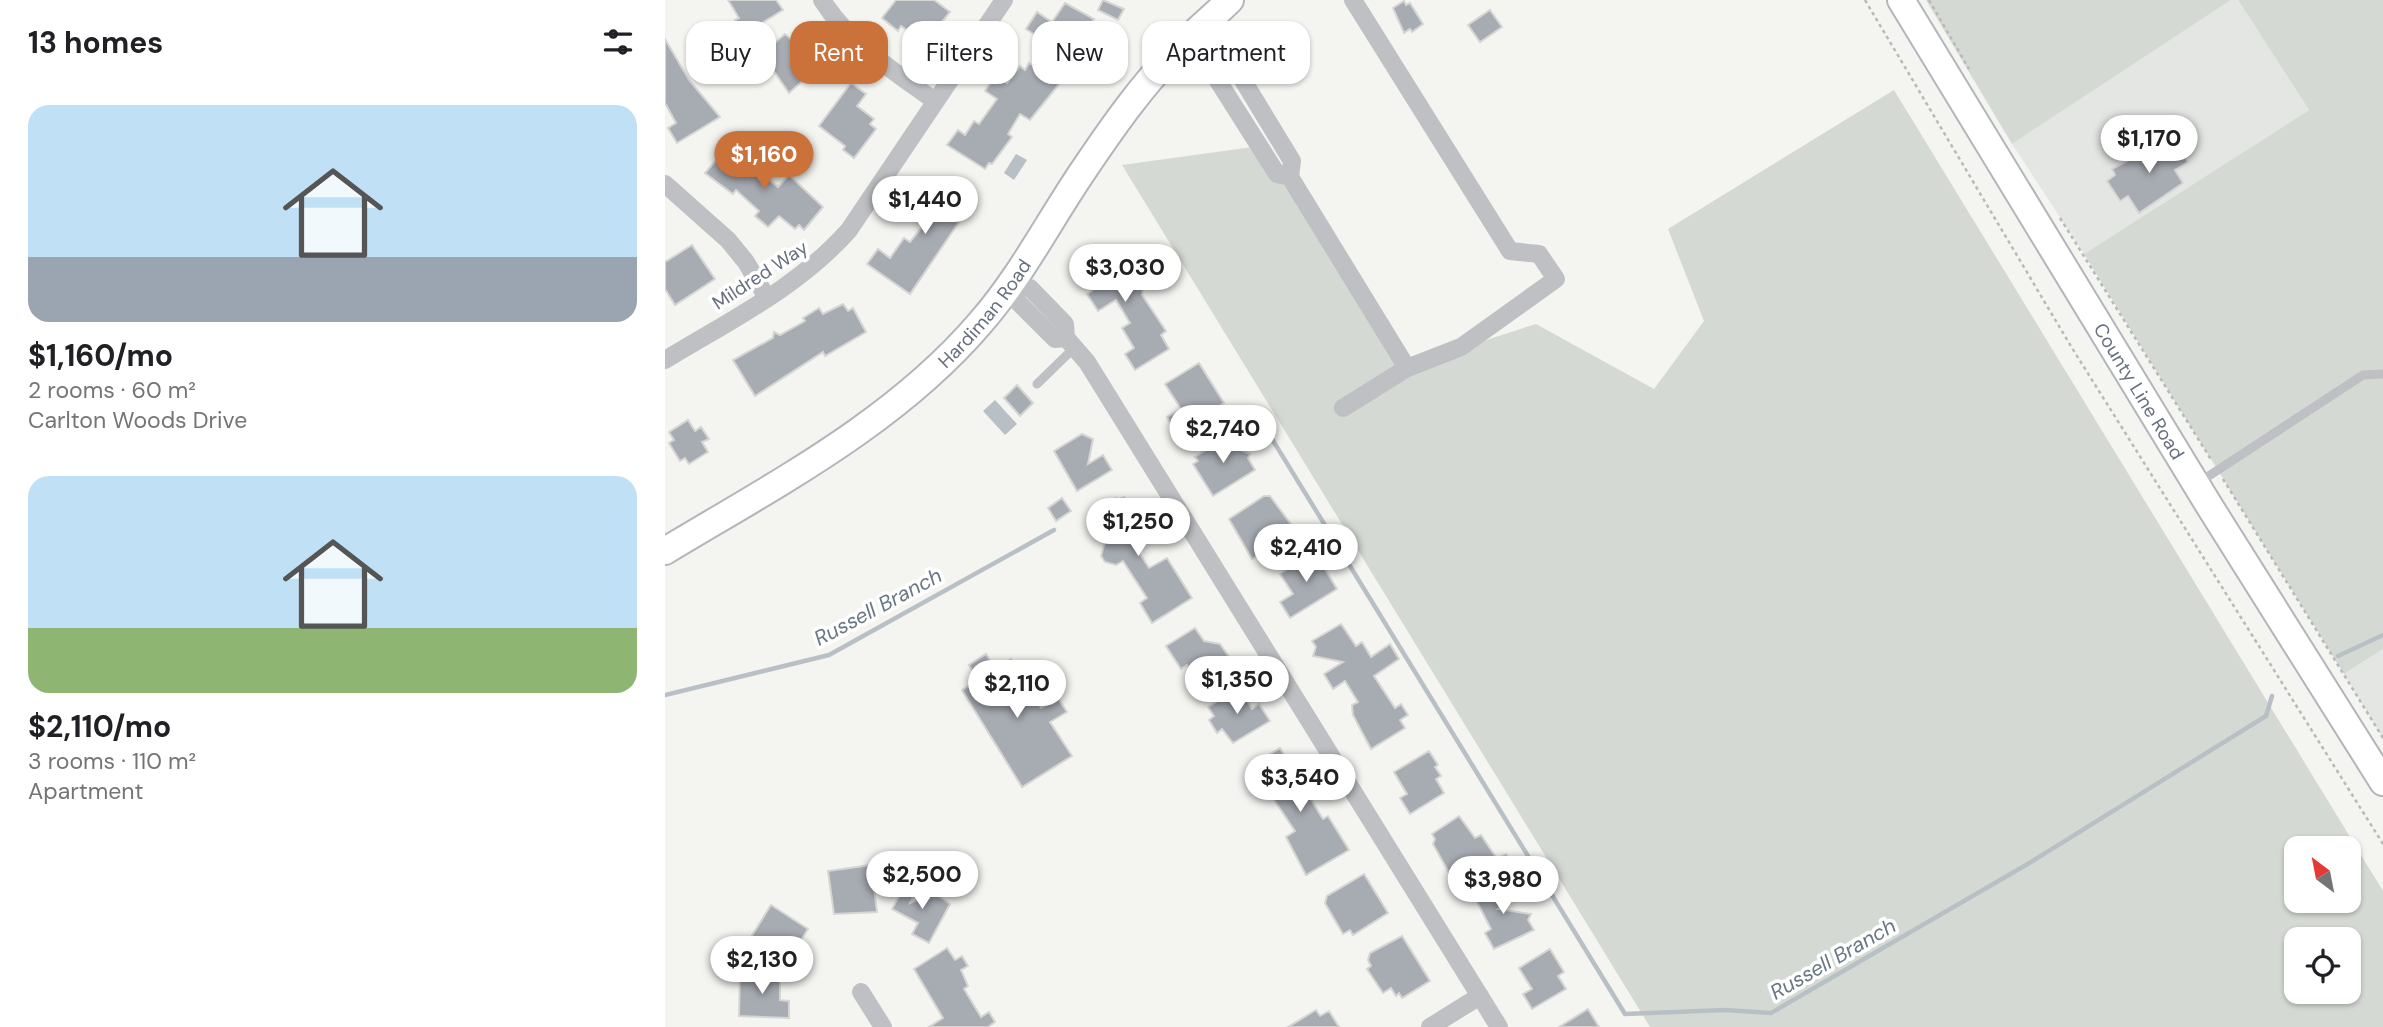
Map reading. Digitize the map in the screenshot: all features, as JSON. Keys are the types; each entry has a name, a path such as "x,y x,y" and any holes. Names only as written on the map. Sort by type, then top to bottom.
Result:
{"main road":[{"name":"Hardiman Road","path":"1214,21 1230,0"},
{"name":"County Line Road","path":"1901,0 2207,477 2383,782"},
{"name":"Hardiman Road","path":"665,551 821,457 899,402 946,360 1010,286 1085,168 1146,84"}],"street":[{"path":"822,0 849,34 935,101"},
{"name":"Mildred Way","path":"665,360 800,278 825,258 849,230 1004,0"},
{"path":"1343,408 1407,368 1461,346 1556,279 1538,254 1510,251 1353,0"},
{"path":"1220,84 1277,174 1290,177 1407,368"},
{"path":"665,184 728,240 746,262 767,298"},
{"path":"1010,286 1030,288 1065,324 1070,343 1087,362 1499,1027"},
{"path":"861,992 883,1027"},
{"path":"1430,1027 1480,996"}],"lane":[{"path":"1037,384 1070,343"},
{"path":"2207,477 2363,375 2383,374"}],"path":[{"path":"1865,0 2072,348 2383,844"},
{"path":"1929,0 1970,71"},
{"path":"2059,216 2207,477 2383,738"}],"shaded area":[{"path":"1926,0 2231,0 2012,144"},
{"path":"2231,0 2238,0 2309,110 2084,254 2012,144"},
{"path":"2238,0 2383,0 2383,649 2344,674 2084,254 2309,110"},
{"path":"1894,90 2349,836 2284,836 2284,914 2361,914 2361,855 2383,891 2383,1027 1650,1027 1122,165 1267,145 1409,365 1536,324 1654,389 1704,321 1668,229"},
{"path":"1016,154 1027,160 1014,180 1004,173"},
{"path":"995,400 1017,424 1005,435 983,411"},
{"path":"2383,649 2383,738 2344,674"}],"building":[{"path":"728,0 776,0 783,10 765,21 736,21 739,18"},
{"path":"896,0 934,0 950,12 943,21 902,21 902,27 898,31 882,18"},
{"path":"1103,0 1124,9 1118,20 1098,10"},
{"path":"1404,1 1406,5 1410,3 1423,24 1412,32 1410,29 1404,33 1393,8"},
{"path":"1065,3 1094,19 1093,21 1053,21"},
{"path":"1490,10 1502,27 1480,42 1468,25"},
{"path":"1037,12 1050,21 1032,21 1032,33 1026,29"},
{"path":"785,34 790,38 790,84 799,84 789,93 776,74 776,42"},
{"path":"665,39 686,75 686,84 692,84 720,117 677,143 668,128 676,123 665,103"},
{"path":"1029,63 1032,65 1032,84 1059,84 1030,120 1020,114 1008,134 1012,137 992,164 989,163 985,169 947,145 958,130 965,135 974,121 979,124 997,99 985,91 989,84 1018,84 1018,69 1020,66 1025,70"},
{"path":"852,84 866,94 857,106 874,119 870,124 876,129 854,158 843,150 845,146 819,126"},
{"path":"2172,137 2188,162 2175,170 2183,183 2139,213 2128,196 2120,201 2107,181 2115,175 2112,169"},
{"path":"729,145 735,150 738,148 747,157 745,159 778,187 789,175 823,207 804,230 799,225 795,229 779,216 768,227 755,216 759,211 736,190 733,194 705,173"},
{"path":"942,181 950,186 952,181 976,197 910,294 867,264 878,249 890,258 904,238 910,242 927,221 906,208 917,192 929,200"},
{"path":"692,245 715,279 675,305 665,289 665,262"},
{"path":"1114,245 1122,257 1111,264 1140,274 1144,279 1142,295 1166,331 1161,335 1169,349 1135,370 1125,354 1134,348 1122,328 1130,323 1116,300 1098,311 1087,294 1092,291 1078,268 1081,263"},
{"path":"843,304 848,311 853,308 866,332 825,356 823,352 755,396 733,360 773,338 774,332 780,335 805,321 803,318 819,308 823,314"},
{"path":"1199,363 1224,403 1176,433 1167,417 1181,409 1165,384"},
{"path":"1017,385 1033,403 1020,416 1004,398"},
{"path":"688,420 695,431 701,427 709,439 702,442 708,452 689,464 685,458 680,461 669,443 674,440 669,432"},
{"path":"1082,434 1093,439 1088,464 1103,455 1112,470 1077,491 1054,451"},
{"path":"1230,435 1238,449 1250,454 1248,458 1255,470 1213,496 1193,464 1198,461 1195,457"},
{"path":"1264,496 1270,496 1293,527 1286,531 1289,536 1252,559 1229,519"},
{"path":"1124,497 1138,521 1143,518 1154,535 1135,546 1149,568 1167,558 1192,598 1152,623 1140,603 1147,598 1123,561 1116,565 1105,562 1101,556 1105,542 1098,530 1092,529 1089,524 1091,514 1116,498 1118,500"},
{"path":"1062,498 1071,511 1056,521 1048,508"},
{"path":"1314,551 1337,589 1290,618 1280,602 1293,594 1280,574"},
{"path":"1341,624 1356,646 1362,642 1371,657 1390,644 1399,659 1374,676 1395,708 1401,704 1408,715 1400,720 1405,728 1371,749 1353,715 1352,705 1358,702 1345,681 1333,689 1324,674 1343,662 1313,656 1316,647 1312,641"},
{"path":"1195,628 1204,641 1220,644 1229,657 1195,678 1187,665 1181,669 1166,646"},
{"path":"986,654 995,668 1011,659 1041,708 1058,698 1067,712 1050,722 1072,756 1022,787 962,690 978,680 969,665"},
{"path":"1240,688 1252,709 1259,704 1270,721 1233,743 1222,729 1217,733 1209,720 1214,716 1208,707"},
{"path":"1280,748 1323,819 1328,816 1349,850 1306,875 1286,837 1295,831 1258,776 1260,774 1254,764"},
{"path":"1429,751 1438,765 1435,767 1441,776 1436,779 1444,793 1410,814 1400,798 1407,794 1394,772"},
{"path":"1459,816 1475,838 1481,835 1497,859 1506,854 1513,866 1495,878 1483,859 1452,878 1433,844 1435,839 1432,834"},
{"path":"871,865 877,912 834,914 828,871"},
{"path":"1364,874 1388,913 1353,935 1350,930 1343,934 1325,903 1327,896"},
{"path":"909,879 919,884 910,903 934,893 950,904 929,943 912,934 918,923 892,909"},
{"path":"1505,879 1517,897 1498,909 1531,914 1528,920 1534,930 1494,949 1485,933 1491,929 1475,898"},
{"path":"771,905 808,929 799,943 795,941 781,962 748,942"},
{"path":"1402,936 1430,981 1402,998 1399,993 1396,996 1391,988 1383,993 1367,969 1371,966 1368,960 1370,953"},
{"path":"947,948 955,960 962,956 968,966 961,970 968,986 964,989 981,1017 989,1012 995,1022 988,1027 929,1027 943,1018 914,969"},
{"path":"1550,949 1564,972 1558,976 1566,989 1532,1009 1523,994 1532,989 1519,968"},
{"path":"740,973 780,974 780,1000 789,1001 789,1018 739,1016"},
{"path":"1588,1009 1599,1027 1559,1027"},
{"path":"1316,1010 1320,1016 1329,1011 1339,1027 1288,1027"}],"waterway":[{"name":"Russell Branch","path":"1253,408 1625,1014 1725,1010 1771,1013 2026,865 2266,716 2272,696"},
{"name":"Russell Branch","path":"665,695 829,655 1054,530"},
{"name":"Russell Branch","path":"2338,656 2383,635"}]}
